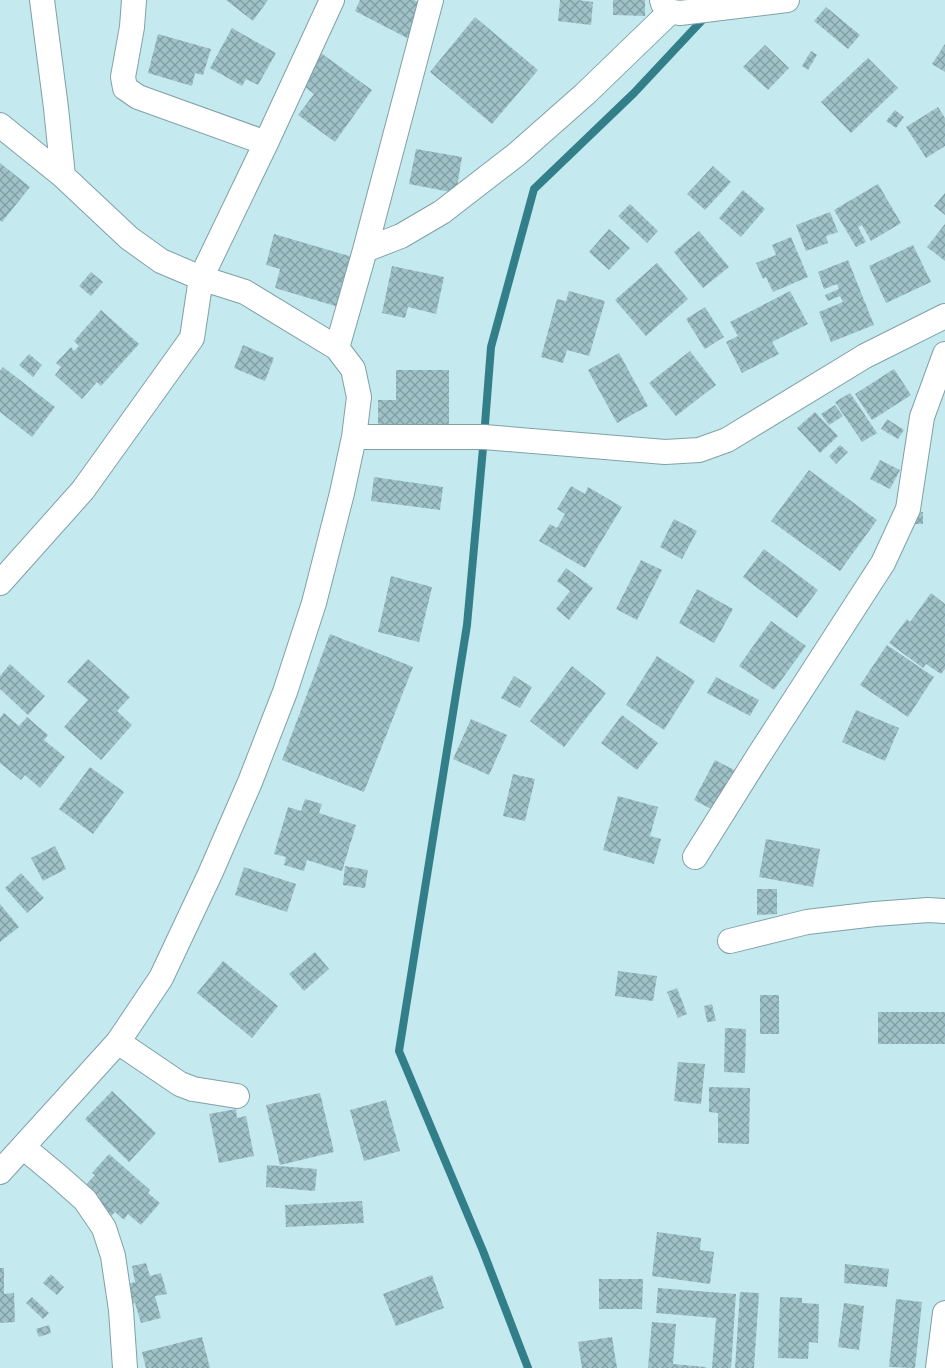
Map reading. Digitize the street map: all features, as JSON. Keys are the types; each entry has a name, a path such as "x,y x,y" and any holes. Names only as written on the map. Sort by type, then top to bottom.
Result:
{"street":[{"path":"42,0 63,176"},
{"path":"134,0 132,27 123,77 125,88 138,97 266,143"},
{"path":"0,583 83,490 192,338 200,278 266,143 332,0"},
{"path":"337,348 431,0"},
{"path":"365,250 401,236 442,212 517,154 585,94 666,6 680,13 787,0"},
{"path":"0,125 63,176 129,238 161,261 200,278 245,292 337,348 353,369 359,397 354,437 342,493 314,603 285,692 250,782 210,874 161,978 118,1042 0,1172"},
{"path":"354,437 484,437 665,452 699,450 727,440 865,356 945,316"},
{"path":"695,857 883,563 908,509 922,417 945,354"},
{"path":"730,941 806,922 875,914 945,910"},
{"path":"118,1042 180,1084 193,1089 237,1096"},
{"path":"23,1147 85,1200 104,1228 113,1256 121,1310 125,1368"},
{"path":"938,1368 945,1313"}],"building":[{"path":"226,0 268,0 253,21"},
{"path":"360,0 414,0 424,5 407,38 355,11"},
{"path":"560,0 593,2 591,25 558,21"},
{"path":"613,0 645,0 645,16 613,15"},
{"path":"826,7 860,35 848,49 814,21"},
{"path":"475,17 538,70 492,124 430,72"},
{"path":"232,28 276,53 258,85 246,79 242,86 210,68"},
{"path":"158,34 211,49 203,75 195,73 192,86 148,73"},
{"path":"945,44 945,72 932,64"},
{"path":"765,45 789,68 768,90 743,67"},
{"path":"811,51 817,55 808,70 802,66"},
{"path":"321,53 372,90 335,142 298,115 314,94 300,83"},
{"path":"868,58 898,88 851,133 821,102"},
{"path":"938,107 945,118 945,146 926,158 906,127"},
{"path":"895,110 904,117 896,128 886,121"},
{"path":"416,149 462,157 456,193 409,184"},
{"path":"0,163 30,187 2,222 0,220"},
{"path":"713,166 731,182 705,210 687,194"},
{"path":"878,184 901,223 871,241 862,225 858,227 866,242 856,247 834,210"},
{"path":"743,190 765,209 741,237 719,218"},
{"path":"945,193 945,215 934,206"},
{"path":"630,204 658,231 647,243 618,216"},
{"path":"830,212 838,232 826,236 828,243 806,251 796,225"},
{"path":"945,224 945,261 927,247"},
{"path":"609,229 630,248 609,270 589,252"},
{"path":"699,231 729,267 703,288 674,252"},
{"path":"274,234 356,258 342,308 275,288 280,269 266,265"},
{"path":"791,237 808,277 773,292 766,277 763,279 756,263 776,255 772,245"},
{"path":"913,245 931,282 886,303 869,266"},
{"path":"848,260 874,325 831,342 819,312 843,302 840,296 828,301 825,295 839,289 837,284 824,289 818,272"},
{"path":"657,263 688,299 646,336 615,300"},
{"path":"392,266 444,277 436,314 408,307 405,318 382,313"},
{"path":"91,272 103,282 91,296 79,286"},
{"path":"569,291 605,301 589,356 567,350 563,363 541,357 557,299 566,301"},
{"path":"790,291 808,324 772,342 779,354 742,373 726,342 738,336 730,322"},
{"path":"705,307 724,337 705,349 686,319"},
{"path":"101,310 139,344 101,386 97,382 82,399 55,375 61,367 56,363 71,347 74,351 79,346 74,341"},
{"path":"243,345 274,358 265,381 234,368"},
{"path":"690,351 716,385 676,416 649,383"},
{"path":"619,353 648,406 617,423 588,370"},
{"path":"29,354 42,365 33,377 19,365"},
{"path":"3,367 55,407 32,437 0,412 0,371"},
{"path":"894,369 911,395 872,420 855,394"},
{"path":"396,370 449,370 449,431 378,431 378,400 396,400"},
{"path":"850,393 877,433 862,442 835,402"},
{"path":"835,405 843,416 829,425 821,414"},
{"path":"815,412 838,436 820,453 797,428"},
{"path":"887,419 904,430 898,439 881,429"},
{"path":"840,445 848,452 836,464 829,456"},
{"path":"880,460 900,470 890,489 870,479"},
{"path":"809,470 877,520 840,571 771,521"},
{"path":"374,477 443,487 440,510 371,501"},
{"path":"571,486 585,494 588,487 622,507 585,568 539,541 550,524 557,528 565,514 557,509"},
{"path":"913,512 923,512 923,524 913,524"},
{"path":"674,519 697,531 682,559 660,547"},
{"path":"764,549 818,590 797,618 743,577"},
{"path":"641,560 662,570 637,620 616,609"},
{"path":"566,568 593,588 569,620 556,609 570,591 557,581"},
{"path":"391,576 432,587 419,642 378,632"},
{"path":"697,589 733,609 714,643 679,623"},
{"path":"931,593 945,604 945,669 941,674 926,664 923,668 889,643 907,619 910,622"},
{"path":"771,621 806,646 774,690 739,666"},
{"path":"330,634 413,667 364,792 282,760"},
{"path":"887,645 934,677 908,717 860,685"},
{"path":"657,656 695,681 664,730 626,705"},
{"path":"88,659 130,697 117,711 132,725 101,760 64,727 88,700 67,682"},
{"path":"10,664 45,696 28,715 0,689 0,676"},
{"path":"572,666 606,693 564,747 530,721"},
{"path":"514,676 532,687 520,708 501,698"},
{"path":"716,677 759,700 750,716 707,693"},
{"path":"856,710 899,728 885,761 842,742"},
{"path":"4,713 19,726 27,717 48,735 44,740 65,757 40,788 25,775 21,780 0,763 0,718"},
{"path":"622,715 658,743 637,770 601,743"},
{"path":"471,719 507,735 489,775 453,759"},
{"path":"715,760 738,772 717,812 694,800"},
{"path":"90,767 124,792 93,834 59,809"},
{"path":"513,774 535,779 525,821 503,816"},
{"path":"618,796 658,807 650,836 661,839 654,864 603,850"},
{"path":"305,799 322,804 319,813 356,825 342,871 307,860 304,871 284,865 286,857 274,854 288,807 301,811"},
{"path":"766,839 820,849 813,887 759,877"},
{"path":"55,846 66,869 43,881 31,858"},
{"path":"345,866 368,870 365,888 343,885"},
{"path":"244,867 296,884 287,912 235,895"},
{"path":"21,873 44,898 27,913 5,888"},
{"path":"757,889 777,889 777,914 757,915"},
{"path":"0,904 19,927 0,942"},
{"path":"315,952 329,969 304,991 289,974"},
{"path":"223,961 278,1006 252,1038 197,993"},
{"path":"618,971 657,976 653,1001 615,996"},
{"path":"677,988 687,1014 678,1018 667,992"},
{"path":"760,995 779,995 779,1034 760,1034"},
{"path":"712,1004 716,1021 707,1022 704,1006"},
{"path":"878,1012 945,1012 945,1044 878,1044"},
{"path":"725,1028 746,1029 745,1073 724,1072"},
{"path":"678,1062 705,1064 701,1104 674,1101"},
{"path":"709,1087 750,1088 749,1144 718,1143 718,1113 709,1112"},
{"path":"112,1091 156,1133 129,1162 85,1119"},
{"path":"320,1093 334,1152 280,1165 266,1105"},
{"path":"386,1100 400,1151 364,1161 350,1110"},
{"path":"236,1109 237,1118 246,1116 254,1156 219,1163 209,1114"},
{"path":"109,1154 150,1190 148,1193 160,1203 141,1225 128,1214 124,1220 115,1212 109,1218 85,1186 95,1175 92,1173"},
{"path":"267,1165 317,1169 315,1191 266,1187"},
{"path":"362,1201 364,1223 286,1227 285,1205"},
{"path":"657,1232 701,1238 700,1250 714,1252 710,1284 652,1276"},
{"path":"146,1263 150,1276 161,1273 167,1294 155,1296 161,1318 141,1323 135,1303 130,1304 125,1285 135,1282 132,1266"},
{"path":"845,1264 889,1269 887,1287 844,1283"},
{"path":"0,1268 4,1268 4,1294 14,1293 15,1322 0,1323"},
{"path":"51,1274 64,1287 57,1295 43,1283"},
{"path":"432,1275 444,1308 396,1326 383,1294"},
{"path":"599,1279 643,1279 642,1309 599,1309"},
{"path":"658,1288 736,1294 731,1368 712,1368 716,1318 656,1313"},
{"path":"740,1292 759,1293 754,1368 735,1368"},
{"path":"32,1297 49,1313 43,1319 26,1303"},
{"path":"780,1297 802,1298 802,1303 819,1304 818,1343 809,1342 808,1359 778,1358"},
{"path":"896,1299 922,1302 915,1368 889,1367"},
{"path":"844,1303 864,1306 859,1350 838,1347"},
{"path":"652,1322 676,1324 673,1364 706,1368 648,1368"},
{"path":"49,1325 51,1333 39,1337 36,1329"},
{"path":"202,1337 210,1368 146,1368 142,1352"},
{"path":"612,1337 617,1368 582,1368 578,1342"}],"waterway":[{"path":"528,1368 483,1251 399,1051 467,625 491,347 534,189 634,93 707,15"}]}
